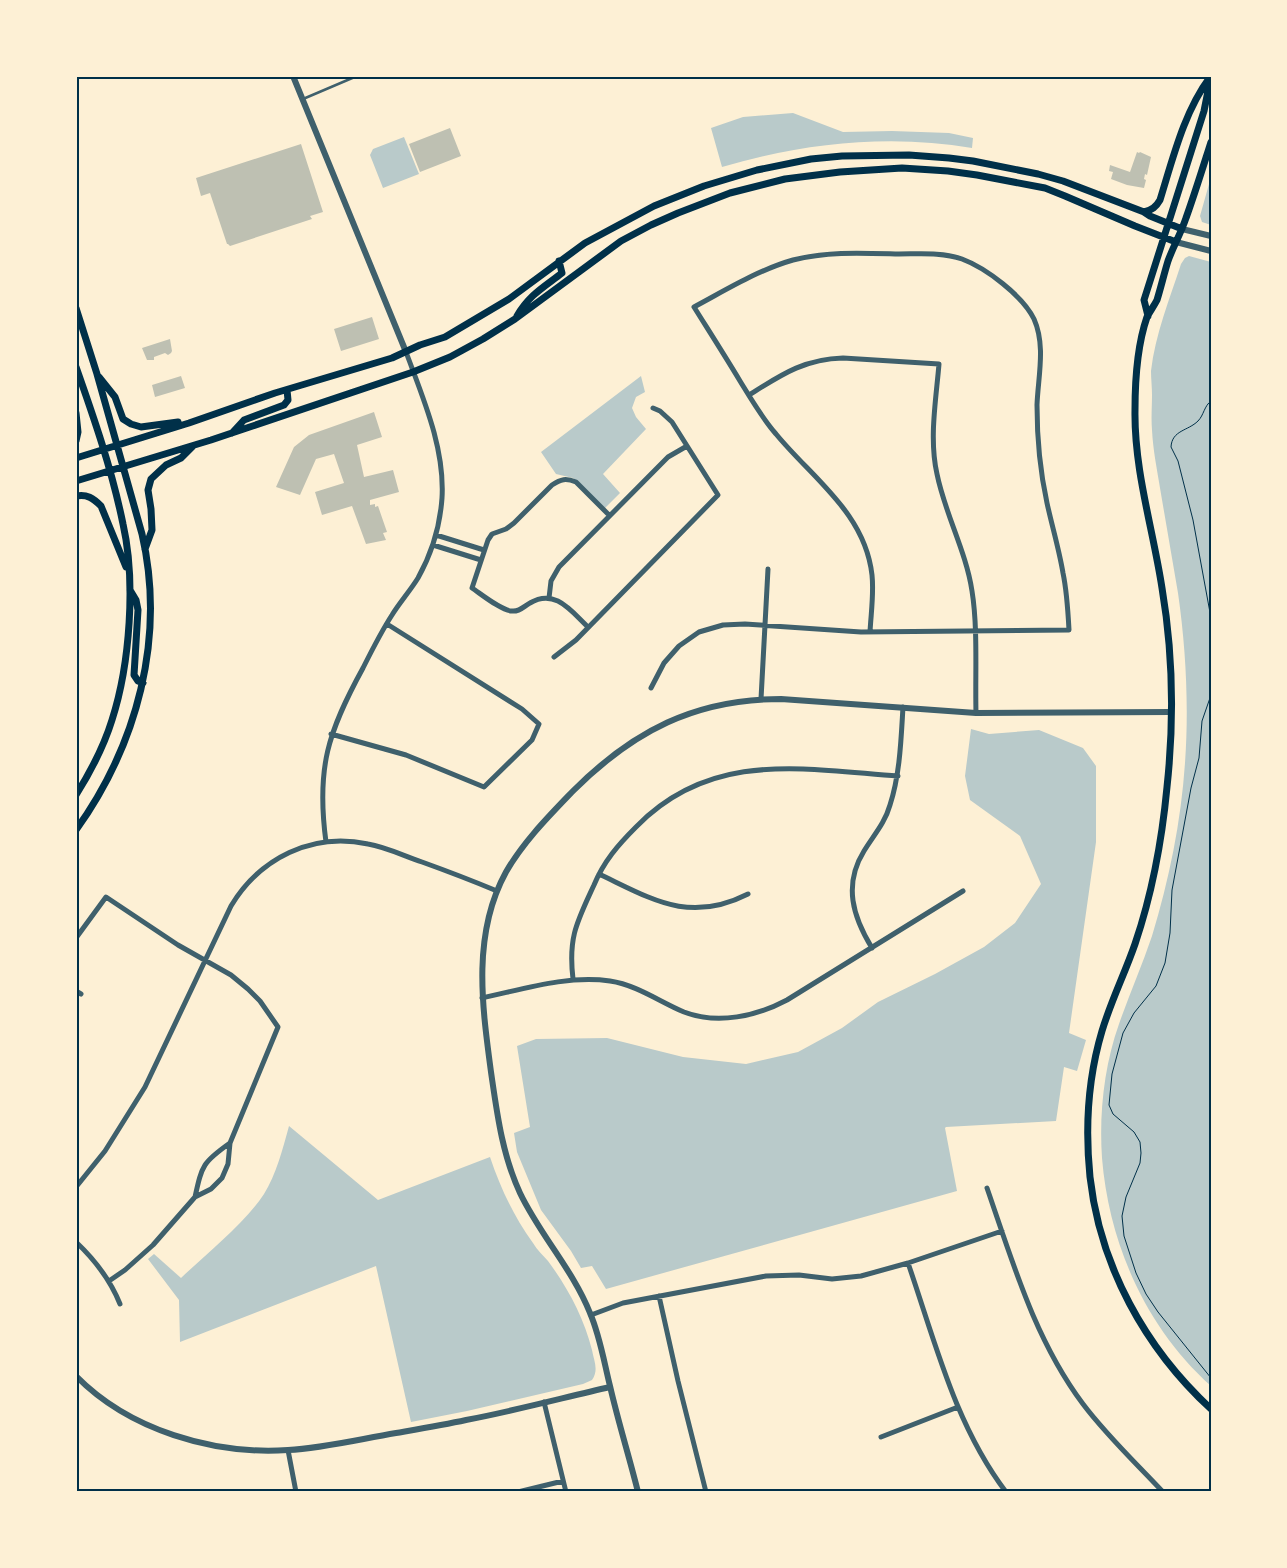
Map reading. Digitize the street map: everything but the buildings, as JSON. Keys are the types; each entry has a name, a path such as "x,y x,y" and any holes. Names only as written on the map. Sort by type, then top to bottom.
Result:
{"main road":[{"path":"1144,212 1157,206 1160,200 1196,98 1210,76"},
{"path":"1148,316 1144,300 1204,111 1210,76"},
{"path":"1211,142 1182,229 1169,259 1155,303 1148,316 1137,372 1135,426 1145,498 1163,592 1168,641 1171,712 1167,786 1154,874 1135,944 1110,1007 1097,1051 1090,1096 1088,1151 1093,1197 1100,1232 1129,1302 1140,1323 1169,1366 1211,1408"},
{"path":"76,458 406,352 420,345 445,337 509,299 585,242 654,206 729,177 787,164 842,156 909,155 973,161 1063,181 1144,212 1182,229"},
{"path":"76,481 232,433 413,372 450,357 516,319 621,241 686,209 730,193 776,181 814,175 902,168 977,175 1045,188 1176,242"},
{"path":"516,319 533,294 562,273 559,261"},
{"path":"76,308 97,374 145,550 149,584 150,619 148,654 143,683 131,728 114,768 98,798 76,830"},
{"path":"76,367 104,450 124,526 130,589 124,669 113,718 96,759 76,795"},
{"path":"97,374 115,397 123,419 131,424 141,427 178,422 189,423"},
{"path":"232,433 244,420 284,404 288,400 287,390"},
{"path":"76,413 78,432 76,441"},
{"path":"145,550 152,530 148,490 151,480 166,465 180,458 195,444"},
{"path":"76,496 85,495 93,498 101,506 114,534 129,577"},
{"path":"130,589 136,600 138,610 134,673 137,680 143,683"}],"street":[{"path":"293,76 406,352 436,440 440,459 442,496 433,546 418,577 386,624 344,701 331,734 322,784 322,807 326,842"},
{"path":"1182,229 1211,236"},
{"path":"1176,242 1211,252"},
{"path":"651,688 670,654 679,646 699,632 735,624 870,632 1069,630 1063,573 1046,501 1039,454 1037,407 1040,340 1033,317 1020,299 978,266 944,255 834,253 804,258 778,264 694,306 776,435 844,507 861,534 870,559 872,575 870,632"},
{"path":"749,395 789,370 802,364 828,358 939,364 933,441 934,459 941,491 972,590 976,713"},
{"path":"554,656 576,640 718,495 668,417 653,408"},
{"path":"550,598 549,587 556,571 668,457 687,446"},
{"path":"588,627 565,605 555,599 537,599 519,610 510,611 472,588 484,550 492,534 511,526 559,480 576,482 609,515"},
{"path":"436,535 484,550"},
{"path":"433,546 481,560"},
{"path":"760,699 768,568"},
{"path":"331,734 406,755 484,787 532,740 539,724 522,709 386,624"},
{"path":"638,1492 591,1315 571,1274 525,1202 509,1166 499,1126 483,1016 481,978 485,936 498,891 507,871 531,836 545,820 589,776 622,748 659,726 691,713 731,702 781,699 976,713 1171,712"},
{"path":"872,948 856,918 852,895 853,884 858,862 890,808 898,776 903,707"},
{"path":"573,979 570,957 574,932 598,874 618,845 652,811 686,789 717,777 770,768 898,776"},
{"path":"76,1187 105,1151 140,1095 238,894 255,875 276,859 288,852 326,842 356,842 382,847 498,891"},
{"path":"598,874 656,901 684,908 718,906 748,894"},
{"path":"482,998 573,979 596,980 623,984 698,1016 725,1018 751,1015 776,1006 963,891"},
{"path":"76,938 106,897 178,945 231,975 260,1001 278,1027 230,1143 228,1164 222,1178 211,1188 195,1196 153,1245 109,1281"},
{"path":"195,1196 199,1176 205,1163 230,1143"},
{"path":"987,1188 1038,1328 1069,1383 1107,1433 1163,1492"},
{"path":"591,1315 623,1303 766,1276 799,1275 832,1279 861,1276 1002,1231"},
{"path":"76,1242 91,1257 109,1281 120,1304"},
{"path":"908,1262 958,1407 983,1459 1006,1492"},
{"path":"659,1296 706,1492"},
{"path":"76,1376 92,1390 126,1412 171,1434 229,1448 288,1450 468,1420 610,1387"},
{"path":"544,1402 566,1492"},
{"path":"881,1437 958,1407"},
{"path":"288,1450 296,1492"},
{"path":"518,1492 563,1481"}],"lane":[{"path":"302,99 357,76"}],"path":[{"path":"1211,401 1207,403 1202,416 1197,422 1174,437 1171,447 1178,461 1194,520 1211,618"},
{"path":"1211,694 1202,721 1199,758 1191,788 1172,890 1170,933 1165,963 1156,986 1134,1013 1123,1033 1114,1064 1109,1105 1113,1114 1137,1136 1141,1148 1140,1163 1126,1197 1122,1216 1124,1236 1136,1273 1158,1312 1211,1378"}],"shaded area":[{"path":"793,113 843,132 949,133 973,138 972,148 909,142 846,143 784,152 722,167 711,128 743,117"},
{"path":"404,137 419,174 383,188 370,155 373,149"},
{"path":"1211,177 1211,225 1202,222 1200,216"},
{"path":"1189,256 1211,262 1211,1386 1188,1363 1168,1338 1150,1311 1135,1282 1122,1253 1113,1222 1106,1190 1101,1141 1102,1107 1110,1056 1119,1024 1158,915 1169,872 1181,807 1187,720 1185,656 1178,593 1153,445 1151,371 1159,330 1181,264"},
{"path":"641,376 645,392 636,397 632,408 636,417 646,429 603,474 620,493 605,508 573,478 556,474 541,452"},
{"path":"971,729 989,734 1039,730 1083,748 1096,766 1096,842 1069,1033 1086,1040 1077,1071 1064,1067 1056,1121 946,1127 957,1191 606,1289 592,1266 581,1268 541,1210 517,1152 514,1133 530,1127 517,1046 536,1039 607,1038 683,1057 746,1064 798,1052 842,1028 878,1002 984,947 1015,923 1041,884 1020,836 970,800 965,776"},
{"path":"289,1126 378,1200 490,1157 503,1191 520,1223 562,1282 580,1315 589,1338 595,1362 596,1369 592,1380 583,1384 467,1411 411,1422 376,1266 180,1342 179,1300 148,1259 154,1254 181,1278 225,1238 247,1216 268,1187 276,1170"}]}
